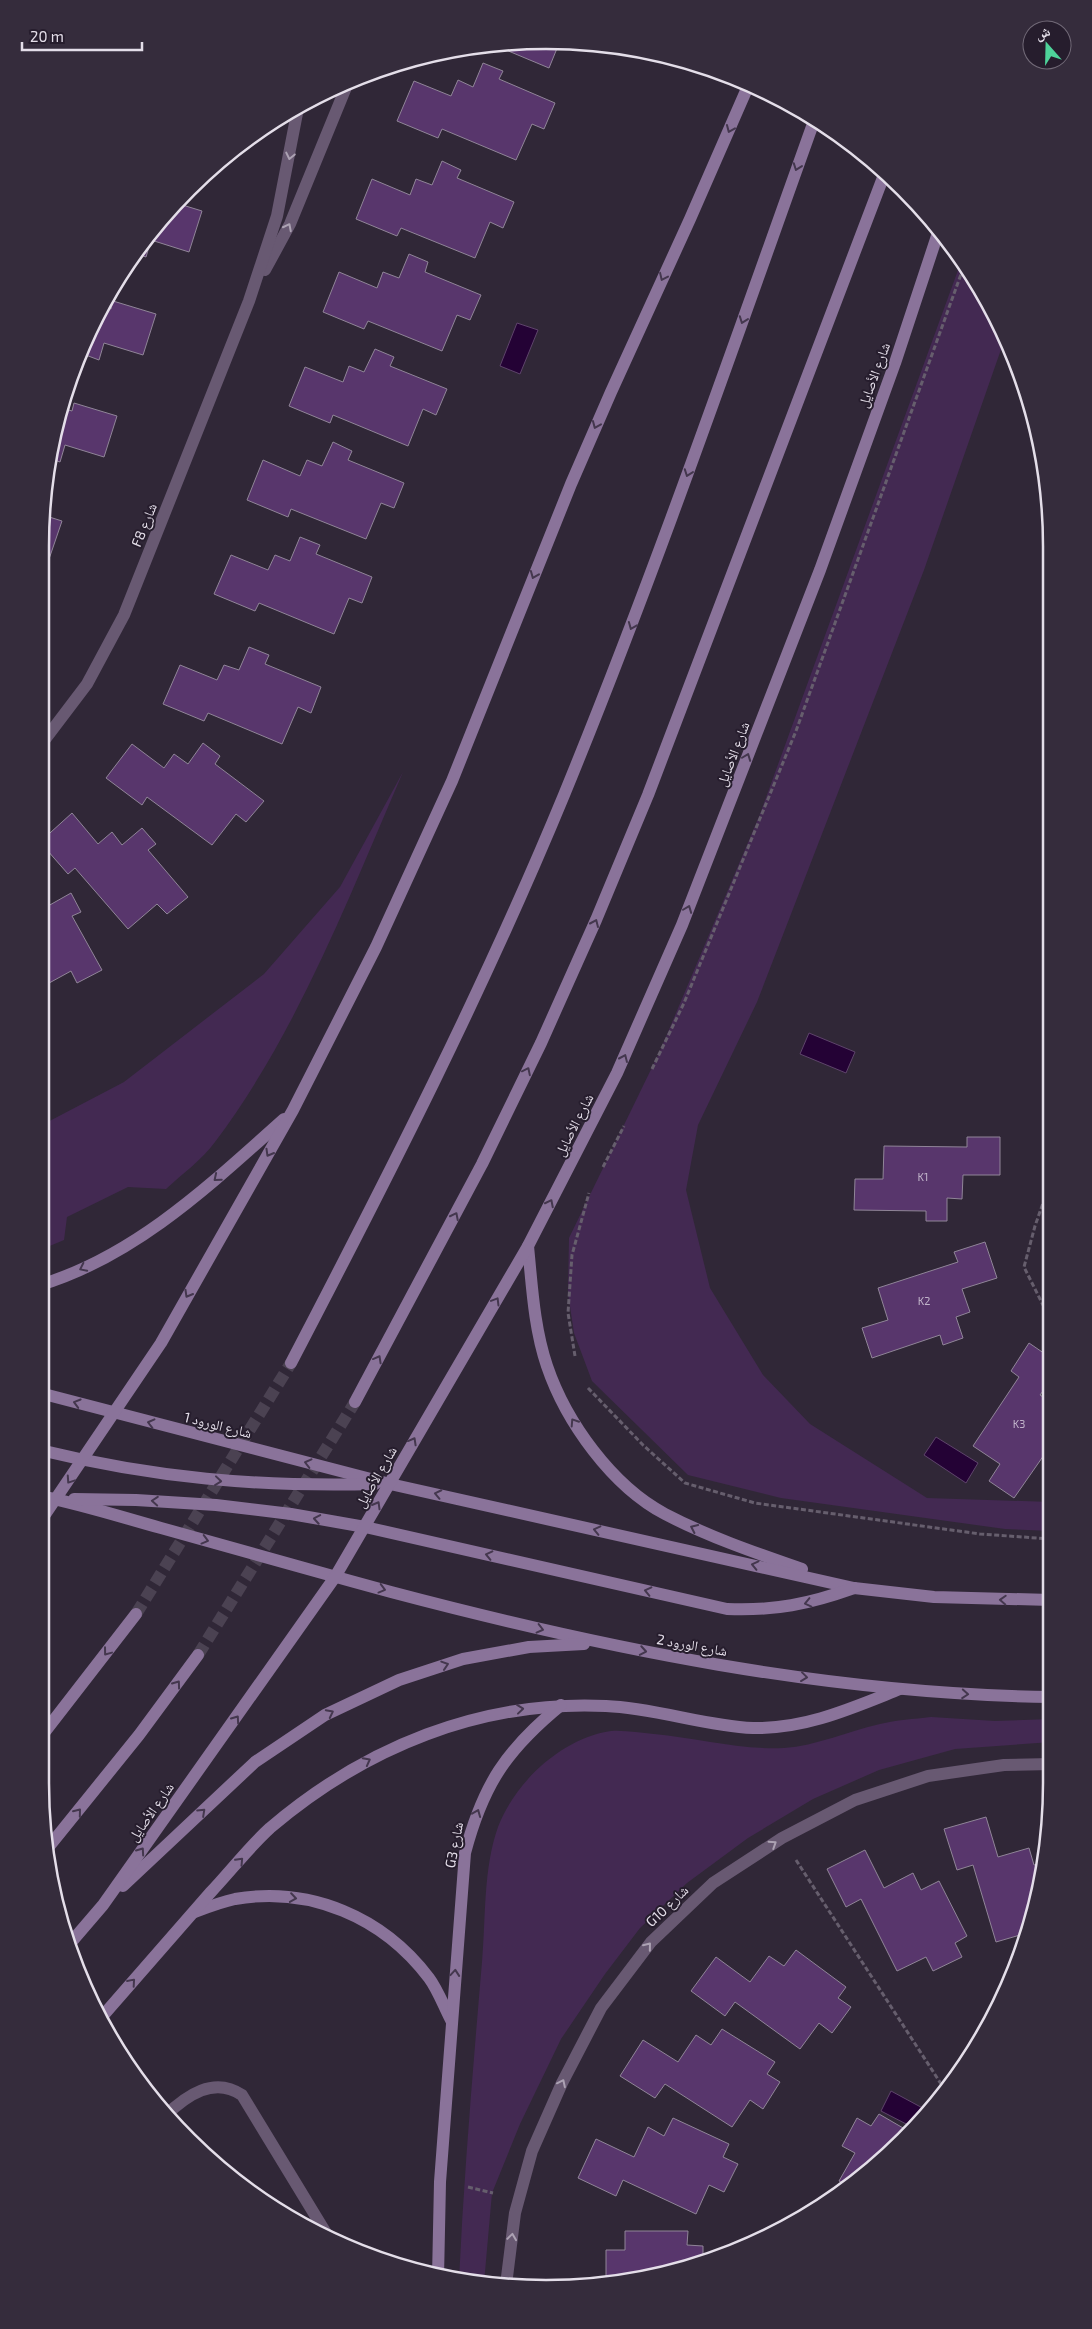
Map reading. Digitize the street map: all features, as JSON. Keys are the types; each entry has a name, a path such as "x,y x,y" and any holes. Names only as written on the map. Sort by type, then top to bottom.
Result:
{"main road":[{"path":"49,1510 161,1343 293,1110 376,947 452,781 571,484 746,91"},
{"path":"292,1364 385,1181 469,1008 562,798 641,602 812,126"},
{"path":"355,1402 482,1164 596,920 648,795 882,180"},
{"name":"شارع الأصايل","path":"74,1939 103,1905 335,1576 528,1246 617,1072 682,925 823,561 895,363 937,239"},
{"path":"49,1282 118,1250 174,1214 293,1110"},
{"path":"528,1246 535,1315 547,1366 566,1410 592,1450 625,1485 663,1513 719,1539 854,1588"},
{"name":"شارع الورود 1","path":"49,1396 114,1414 390,1484"},
{"path":"49,1452 161,1475 239,1483 314,1486 390,1484 854,1588 934,1597 1043,1600"},
{"path":"49,1498 335,1576"},
{"path":"57,1499 136,1500 216,1505 291,1514 364,1527 727,1608 758,1610 788,1608 821,1600 854,1588"},
{"name":"شارع الورود 2","path":"335,1576 595,1643 747,1670 902,1689 1010,1697 1043,1697"},
{"path":"49,1726 136,1614"},
{"path":"103,1905 256,1762 324,1715 399,1680 463,1659 529,1647 595,1643"},
{"path":"52,1841 139,1735 198,1655"},
{"path":"105,2013 269,1830 315,1792 365,1761 419,1736 465,1720 513,1710 561,1705 608,1706 655,1711 725,1725 778,1728 830,1716 902,1689"},
{"name":"G3 شارع","path":"438,2268 440,2182 465,1853 474,1818 489,1785 509,1755 533,1728 561,1705"},
{"path":"194,1912 234,1899 276,1896 317,1901 356,1915 397,1942 429,1978 452,2022"}],"street":[{"path":"248,301 290,224 344,92"},
{"path":"248,301 276,216 297,115"},
{"name":"F8 شارع","path":"49,734 87,684 124,615 248,301"},
{"name":"G10 شارع","path":"507,2278 515,2213 532,2151 562,2083 600,2008 651,1942 713,1883 782,1838 855,1800 928,1776 1004,1765 1043,1764"},
{"path":"172,2110 211,2086 231,2088 242,2095 322,2227"}],"path":[{"path":"1043,1203 1024,1267 1043,1305"},
{"path":"547,1366 575,1357"},
{"path":"586,1385 643,1445 685,1483 755,1503 980,1534 1043,1538"},
{"path":"782,1838 941,2084"},
{"path":"440,2182 493,2192 490,2208 515,2213"}],"shaded area":[{"path":"958,269 977,297 1002,348 924,570 757,1002 698,1125 686,1190 710,1288 763,1375 810,1424 927,1498 1043,1502 1043,1531 1005,1529 781,1498 688,1475 592,1381 574,1333 568,1293 569,1238 660,1051 760,814"},
{"path":"517,323 538,330 520,374 500,366"},
{"path":"403,772 320,963 296,1010 244,1100 210,1149 166,1189 128,1187 67,1217 64,1240 49,1246 49,1121 124,1082 264,974 340,887"},
{"path":"809,1033 855,1052 846,1073 800,1054"},
{"path":"936,1437 978,1463 966,1483 924,1455"},
{"path":"931,1717 995,1721 1043,1719 1043,1743 955,1749 879,1770 813,1799 748,1838 687,1883 640,1928 605,1974 561,2039 520,2124 492,2193 485,2276 459,2273 487,1877 498,1827 516,1794 528,1779 558,1753 593,1735 611,1731 627,1731 751,1747 784,1748 796,1747 868,1727"},
{"path":"891,2091 922,2108 907,2125 881,2111"}],"building":[{"path":"557,49 549,68 507,51"},
{"path":"483,63 503,71 499,79 555,103 544,129 532,124 516,160 442,129 438,138 397,121 414,81 451,96 458,80 473,87"},
{"path":"442,161 461,170 457,178 514,202 503,228 490,222 475,258 401,228 397,236 356,219 372,179 410,195 416,179 432,185"},
{"path":"184,205 202,211 189,252 154,241"},
{"path":"149,248 146,257 143,256"},
{"path":"409,254 428,262 425,272 481,295 470,320 457,315 442,351 368,321 364,329 323,312 339,272 377,288 383,272 399,278"},
{"path":"113,301 156,314 143,355 104,343 99,360 87,356 100,326 109,309 111,309"},
{"path":"375,349 394,357 390,366 447,389 436,415 423,409 408,446 333,415 330,423 289,406 305,367 343,382 349,366 364,372"},
{"path":"74,403 117,416 104,457 65,445 60,462 56,461 68,410 72,411"},
{"path":"333,442 352,451 348,460 404,483 394,508 381,503 366,539 291,509 288,517 247,500 263,460 300,476 307,460 322,466"},
{"path":"50,517 62,521 49,559"},
{"path":"300,537 320,545 316,554 372,577 362,603 349,598 334,634 259,603 255,611 214,594 231,555 268,570 275,555 290,561"},
{"path":"249,647 269,655 265,664 321,687 311,713 298,707 282,744 208,713 204,721 163,704 180,665 217,680 224,665 239,670"},
{"path":"203,743 220,756 215,764 264,801 246,822 236,814 212,845 147,797 142,805 106,778 132,744 164,768 174,754 188,764"},
{"path":"72,813 98,844 112,832 122,845 142,828 156,844 148,850 188,897 167,914 157,904 128,929 75,868 68,874 49,852 49,834"},
{"path":"71,893 81,912 72,916 102,970 77,983 71,971 49,983 49,905"},
{"path":"967,1137 1000,1137 1000,1175 963,1175 962,1199 947,1198 947,1221 926,1221 926,1211 854,1210 855,1179 883,1179 884,1146 967,1147"},
{"path":"985,1242 997,1278 962,1289 970,1312 956,1317 963,1338 943,1345 940,1335 872,1358 862,1328 888,1320 878,1288 958,1262 954,1252"},
{"path":"1029,1343 1043,1353 1043,1391 1040,1395 1043,1397 1043,1456 1014,1498 989,1481 1000,1464 973,1446 1019,1377 1011,1371"},
{"path":"986,1817 998,1857 1029,1848 1034,1865 1036,1865 1019,1935 996,1942 973,1865 957,1870 944,1829"},
{"path":"865,1850 884,1888 913,1873 921,1890 939,1881 967,1936 955,1943 962,1957 933,1971 926,1957 897,1971 861,1899 846,1907 827,1869"},
{"path":"796,1950 846,1987 838,1998 851,2007 832,2033 819,2023 800,2049 735,2002 725,2016 691,1991 716,1957 750,1982 769,1956 784,1966"},
{"path":"722,2029 775,2062 767,2074 780,2082 763,2109 750,2100 732,2127 665,2084 655,2098 620,2076 643,2040 678,2062 696,2035 711,2045"},
{"path":"879,2114 904,2128 874,2157 841,2182 839,2181 855,2153 842,2146 857,2118 871,2126"},
{"path":"673,2118 729,2144 723,2157 738,2164 724,2192 709,2185 696,2214 623,2180 616,2196 578,2178 596,2139 634,2157 648,2127 664,2136"},
{"path":"625,2231 688,2231 687,2245 703,2246 703,2255 643,2271 606,2276 606,2250 625,2250"}],"tunnel":[{"path":"136,1614 291,1363"},
{"path":"198,1655 355,1402"}]}
